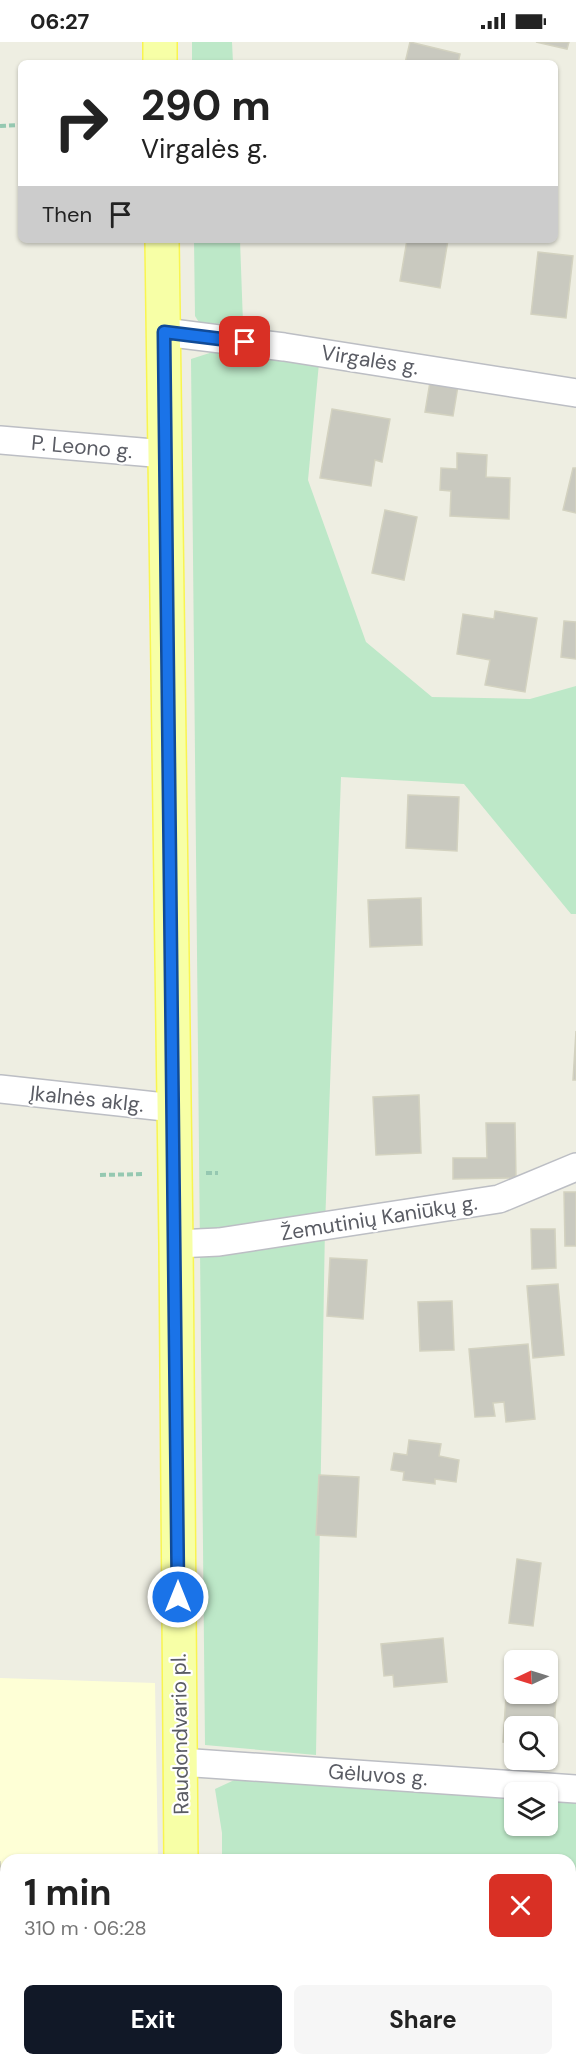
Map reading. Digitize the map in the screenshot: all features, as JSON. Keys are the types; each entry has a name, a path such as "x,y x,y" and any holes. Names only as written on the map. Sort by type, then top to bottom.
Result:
{"main road":[{"path":"160,42 160,60"},
{"name":"Raudondvario pl.","path":"162,243 176,1244 181,1854"}],"street":[{"name":"Virgalės g.","path":"164,332 284,347 576,393"},
{"name":"P. Leono g.","path":"0,440 165,454"},
{"name":"Įkalnės aklg.","path":"0,1089 174,1108"},
{"name":"Žemutinių Kaniūkų g.","path":"176,1244 219,1242 499,1199 576,1167"},
{"name":"Gėluvos g.","path":"180,1762 576,1789"}],"path":[{"path":"0,126 18,125"}],"shaded area":[{"path":"192,42 232,42 233,60 192,60"},
{"path":"194,243 240,243 243,323 200,324 195,316"},
{"path":"222,349 319,363 308,480 366,642 432,697 530,699 576,686 576,914 571,914 464,784 341,777 325,1226 316,1755 205,1745 191,359"},
{"path":"0,1678 155,1683 158,1854 0,1854"},
{"path":"243,1776 504,1794 504,1836 558,1836 558,1798 576,1799 576,1854 222,1854 222,1833 215,1789"}],"building":[{"path":"410,42 460,54 459,60 406,60"},
{"path":"536,42 569,42 567,49"},
{"path":"406,243 448,243 440,288 400,281"},
{"path":"538,252 573,256 566,318 531,314"},
{"path":"430,382 458,386 453,416 425,412"},
{"path":"332,409 390,419 382,462 375,460 371,486 320,478"},
{"path":"457,453 487,455 486,477 510,478 509,519 450,516 451,491 440,490 441,468 457,469"},
{"path":"573,468 576,468 576,513 563,510"},
{"path":"385,510 417,517 404,580 372,573"},
{"path":"495,611 537,618 525,692 485,685 490,660 457,654 463,614 494,619"},
{"path":"564,621 576,622 576,659 561,657"},
{"path":"408,795 459,797 457,851 406,848"},
{"path":"421,898 422,945 370,947 368,900"},
{"path":"576,1031 576,1080 573,1080"},
{"path":"419,1095 421,1153 376,1155 373,1097"},
{"path":"486,1123 515,1123 516,1178 453,1179 453,1158 487,1158"},
{"path":"564,1192 576,1192 576,1246 565,1246"},
{"path":"531,1229 555,1229 556,1268 532,1269"},
{"path":"330,1258 367,1260 363,1319 327,1316"},
{"path":"558,1284 564,1355 533,1358 527,1286"},
{"path":"452,1301 454,1350 420,1351 418,1302"},
{"path":"528,1344 535,1419 506,1422 504,1402 493,1403 495,1416 475,1417 469,1349"},
{"path":"409,1440 441,1444 439,1456 459,1460 456,1482 435,1479 435,1484 403,1480 404,1472 391,1470 394,1453 407,1455"},
{"path":"319,1475 359,1477 356,1537 316,1535"},
{"path":"517,1559 541,1563 533,1626 509,1623"},
{"path":"443,1638 447,1682 394,1687 393,1675 384,1676 381,1644"},
{"path":"505,1704 556,1704 555,1716 505,1716"}],"route":[{"path":"178,1597 164,332 245,342"}]}
